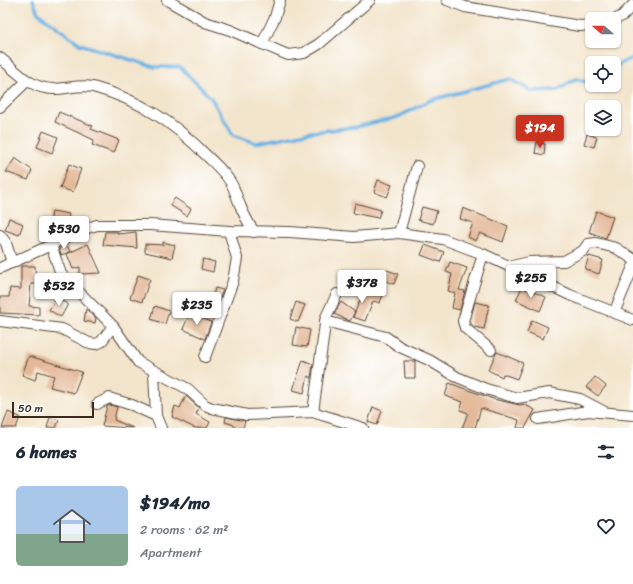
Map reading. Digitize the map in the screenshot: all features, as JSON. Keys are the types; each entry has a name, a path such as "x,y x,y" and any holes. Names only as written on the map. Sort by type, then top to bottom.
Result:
{"street":[{"path":"167,0 205,22 230,30 288,54 304,53 319,44 370,0"},
{"path":"262,44 275,17 280,0"},
{"path":"447,0 465,7 585,26"},
{"path":"621,16 633,5"},
{"path":"0,58 27,81 42,88 55,89 74,86 91,87 138,103 168,121 192,141 225,174 236,191 240,204 254,232"},
{"path":"0,107 27,81"},
{"path":"399,233 417,166"},
{"path":"0,268 78,231 97,225 150,225 229,231 290,232 354,237 399,233 443,239 512,266 570,295 633,320"},
{"path":"206,357 233,280 237,258 229,231"},
{"path":"0,235 6,243 12,263"},
{"path":"512,266 530,262 564,261 583,251 588,244 596,243 616,248 633,259"},
{"path":"51,245 61,274 113,326 138,362 188,389 205,405 212,408 247,415 314,412 363,428"},
{"path":"483,254 463,321 465,328 491,350"},
{"path":"614,313 633,267"},
{"path":"314,412 326,321 337,294"},
{"path":"0,321 62,329 90,343 96,344 101,342 113,326"},
{"path":"326,321 386,337 400,347 429,360 456,377 486,389 517,398 549,393 580,399 603,411"},
{"path":"154,372 156,416 161,428"},
{"path":"97,404 109,398 113,398 156,416"},
{"path":"538,419 588,411 633,414"}],"building":[{"path":"59,112 93,126 91,129 119,140 114,153 92,145 94,140 55,122"},
{"path":"43,131 58,137 52,153 37,147"},
{"path":"586,136 597,137 594,147 584,144"},
{"path":"537,142 545,144 544,155 535,153"},
{"path":"15,158 32,170 28,180 6,172"},
{"path":"69,164 81,169 73,192 60,188"},
{"path":"378,180 392,185 387,197 374,192"},
{"path":"175,198 191,209 187,216 170,205"},
{"path":"355,203 381,210 378,218 353,213"},
{"path":"422,207 437,211 433,224 418,220"},
{"path":"463,208 508,226 503,242 480,233 476,241 468,237 473,223 460,219"},
{"path":"52,211 69,214 67,226 50,223"},
{"path":"596,211 613,217 606,238 589,232"},
{"path":"9,218 23,224 19,235 5,230"},
{"path":"105,232 118,232 118,234 136,232 137,248 103,245"},
{"path":"163,242 175,245 172,258 145,252 145,244 163,245"},
{"path":"67,244 70,252 61,255 59,248"},
{"path":"88,244 101,273 80,274 80,267 73,269 67,254"},
{"path":"425,245 444,252 440,262 421,255"},
{"path":"589,256 603,260 599,274 585,269"},
{"path":"203,259 215,262 213,272 201,269"},
{"path":"450,262 467,268 459,290 465,291 460,310 452,308 455,293 448,291 452,274 446,272"},
{"path":"21,266 35,266 36,284 31,284 29,306 39,307 39,315 0,313 0,297 9,297 10,288 21,289"},
{"path":"387,270 398,274 394,284 383,280"},
{"path":"138,275 150,279 142,302 130,298"},
{"path":"368,282 385,289 380,303 373,301 365,321 353,317"},
{"path":"522,287 546,297 540,311 516,300"},
{"path":"215,288 223,290 217,304 211,303"},
{"path":"56,298 68,304 61,317 49,310"},
{"path":"296,302 305,305 298,322 290,319"},
{"path":"341,302 355,312 350,321 334,314"},
{"path":"475,302 489,305 484,329 474,327 470,321"},
{"path":"155,306 169,311 165,324 151,319"},
{"path":"86,309 96,318 95,323 84,321"},
{"path":"190,313 211,322 205,339 183,329"},
{"path":"532,320 548,327 543,339 527,332"},
{"path":"296,327 310,330 307,347 293,345"},
{"path":"497,352 523,363 517,379 503,374 502,377 488,370"},
{"path":"29,356 82,372 74,393 50,387 54,376 38,371 35,380 22,375"},
{"path":"303,360 313,364 311,378 308,376 304,393 293,390"},
{"path":"404,361 415,361 415,378 405,378"},
{"path":"595,377 606,386 598,396 586,387"},
{"path":"449,383 493,399 520,405 523,404 535,410 525,428 517,428 519,420 481,408 475,428 462,428 468,413 460,410 463,402 445,396"},
{"path":"186,396 199,408 196,414 210,422 207,428 195,428 172,417 175,406 180,408"},
{"path":"110,405 117,407 114,420 133,428 102,426 107,406"},
{"path":"373,407 382,411 377,425 368,422"},
{"path":"8,412 20,417 16,428 2,428"},
{"path":"50,417 59,420 56,428 47,428"},
{"path":"226,417 245,421 243,428 234,428 234,425 225,422"}],"waterway":[{"path":"33,0 38,13 80,44 154,67 180,67 211,98 233,135 256,143 312,132 356,127 398,117 431,100 510,79 532,91 557,90 576,79 585,82"},
{"path":"621,63 633,58"}]}
